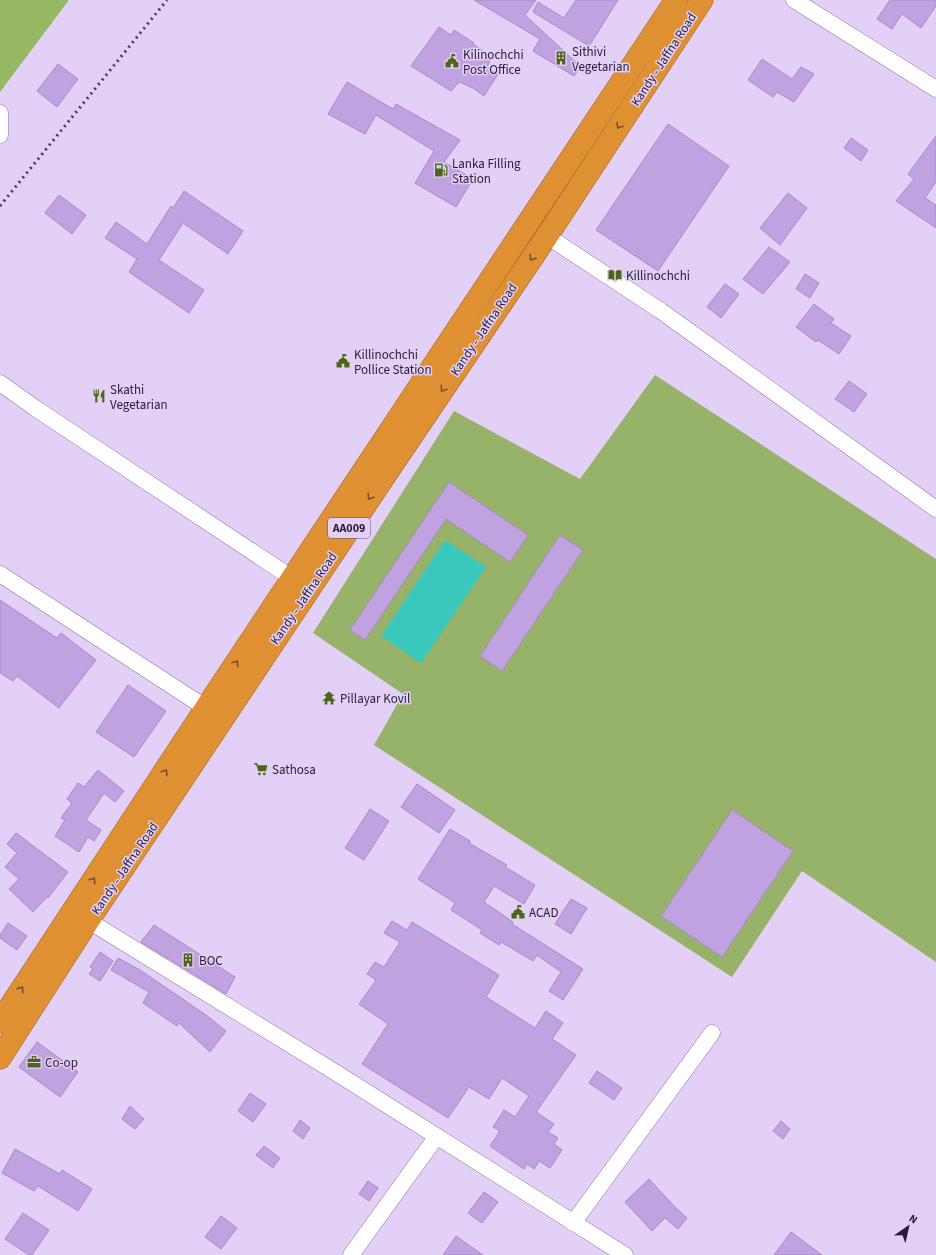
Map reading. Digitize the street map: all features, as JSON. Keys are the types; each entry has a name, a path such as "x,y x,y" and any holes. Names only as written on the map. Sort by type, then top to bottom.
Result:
{"highway":[{"name":"Kandy - Jaffna Road","path":"0,1022 80,916 300,584 676,0"},
{"name":"Kandy - Jaffna Road","path":"0,1058 146,801 206,708 300,584 547,236 702,0"}],"street":[{"path":"794,0 936,89"},
{"path":"0,113 0,136"},
{"path":"547,236 661,311 936,509"},
{"path":"0,383 35,408 300,584"},
{"path":"0,574 206,708"},
{"path":"80,916 330,1069 625,1255"},
{"path":"574,1223 712,1033"},
{"path":"351,1255 437,1136"}],"shaded area":[{"path":"0,0 69,0 0,92"},
{"path":"655,375 936,559 936,962 802,871 732,977 374,745 403,694 313,633 454,411 580,479"},
{"path":"445,540 486,567 421,663 381,636"}],"building":[{"path":"474,0 536,0 525,15 581,67 574,76 533,51 540,39"},
{"path":"576,0 618,0 589,46 533,12 538,2 564,18"},
{"path":"890,0 936,0 936,6 921,28 902,14 892,29 877,19"},
{"name":"Kilinochchi Post Office","path":"439,27 451,35 454,30 492,57 487,67 498,74 484,96 473,88 459,82 451,91 411,66"},
{"path":"762,59 792,79 801,67 814,74 794,102 777,92 773,97 748,80"},
{"path":"58,64 78,79 57,107 37,91"},
{"path":"347,82 393,109 396,104 460,140 444,162 473,179 456,207 415,183 434,151 376,115 365,134 328,114"},
{"path":"668,124 729,166 658,271 596,230"},
{"path":"936,136 936,182 925,198 936,205 936,228 896,201 914,179 908,174"},
{"path":"851,138 868,150 861,161 844,148"},
{"path":"184,191 243,231 228,254 183,223 159,260 204,290 189,313 129,272 137,259 105,238 116,222 147,244 171,206 173,208"},
{"path":"788,193 807,208 780,245 760,228"},
{"path":"59,195 86,215 72,234 45,213"},
{"path":"769,247 790,262 763,294 743,279"},
{"path":"805,274 819,283 810,298 796,289"},
{"path":"725,284 739,294 721,318 707,307"},
{"path":"814,304 834,319 831,323 851,336 839,354 818,340 816,342 796,327"},
{"path":"849,381 867,394 854,412 835,399"},
{"path":"449,482 528,535 510,562 446,519 365,640 350,630"},
{"path":"560,535 583,550 502,671 480,656"},
{"path":"0,600 57,638 61,633 96,660 59,708 17,676 13,681 0,673"},
{"path":"128,685 166,711 134,757 96,732"},
{"path":"98,770 124,791 115,802 104,793 86,820 101,830 94,841 88,837 79,852 55,836 65,820 61,818 72,803 67,799 78,783 84,787"},
{"path":"417,784 455,810 439,833 401,807"},
{"path":"370,809 389,821 364,860 345,848"},
{"path":"732,810 793,851 722,957 661,916"},
{"path":"450,829 470,841 469,843 507,865 505,867 535,885 524,904 494,886 484,902 513,922 512,924 583,969 563,1000 549,991 561,972 537,955 533,961 501,942 499,945 480,933 482,930 451,910 455,903 418,879"},
{"path":"16,833 68,872 48,898 47,897 33,912 9,889 19,879 5,867 17,853 7,844"},
{"path":"571,899 587,908 571,934 555,924"},
{"path":"392,921 407,930 412,922 499,975 486,997 535,1028 546,1011 563,1023 552,1039 576,1055 536,1112 554,1124 548,1132 558,1138 554,1144 562,1150 550,1168 539,1161 534,1169 527,1164 524,1169 490,1146 500,1131 493,1127 504,1110 515,1117 529,1096 502,1078 489,1099 469,1087 448,1118 362,1064 388,1024 359,1004 376,980 367,974 375,962 384,967 400,942 384,933"},
{"path":"8,923 27,936 17,950 0,938 0,935"},
{"name":"BOC","path":"154,925 235,977 226,994 141,942"},
{"path":"100,952 113,961 100,981 89,974 93,969 90,967"},
{"path":"118,958 140,970 206,1015 226,1031 210,1052 179,1023 177,1026 143,1003 149,992 111,970"},
{"path":"37,1042 78,1072 60,1097 19,1067"},
{"path":"597,1071 622,1088 614,1100 589,1083"},
{"path":"250,1093 266,1104 253,1122 238,1111"},
{"path":"130,1106 144,1119 135,1129 122,1119"},
{"path":"300,1120 310,1128 303,1139 293,1131"},
{"path":"781,1121 790,1129 783,1139 773,1131"},
{"path":"264,1146 280,1158 273,1168 256,1155"},
{"path":"15,1149 60,1174 62,1170 92,1189 78,1211 38,1186 34,1191 2,1173"},
{"path":"649,1179 687,1218 678,1229 665,1218 652,1231 625,1202"},
{"path":"368,1181 378,1188 369,1201 359,1194"},
{"path":"484,1192 498,1202 482,1223 468,1213"},
{"path":"23,1213 49,1230 32,1255 29,1255 5,1239"},
{"path":"221,1216 237,1228 221,1249 205,1237"},
{"path":"791,1232 822,1255 774,1255"},
{"path":"456,1236 483,1255 443,1255"}],"railway":[{"path":"0,206 167,0"}],"place":[{"name":"Sithivi Vegetarian","path":"561,58"},
{"name":"Kilinochchi Post Office","path":"452,61"},
{"name":"Lanka Filling Station","path":"441,170"},
{"name":"Killinochchi","path":"615,275"},
{"name":"Killinochchi Pollice Station","path":"343,361"},
{"name":"Skathi Vegetarian","path":"99,396"},
{"name":"Pillayar Kovil","path":"329,698"},
{"name":"Sathosa","path":"261,769"},
{"name":"ACAD","path":"518,912"},
{"name":"BOC","path":"188,960"},
{"name":"Co-op","path":"34,1062"}]}
